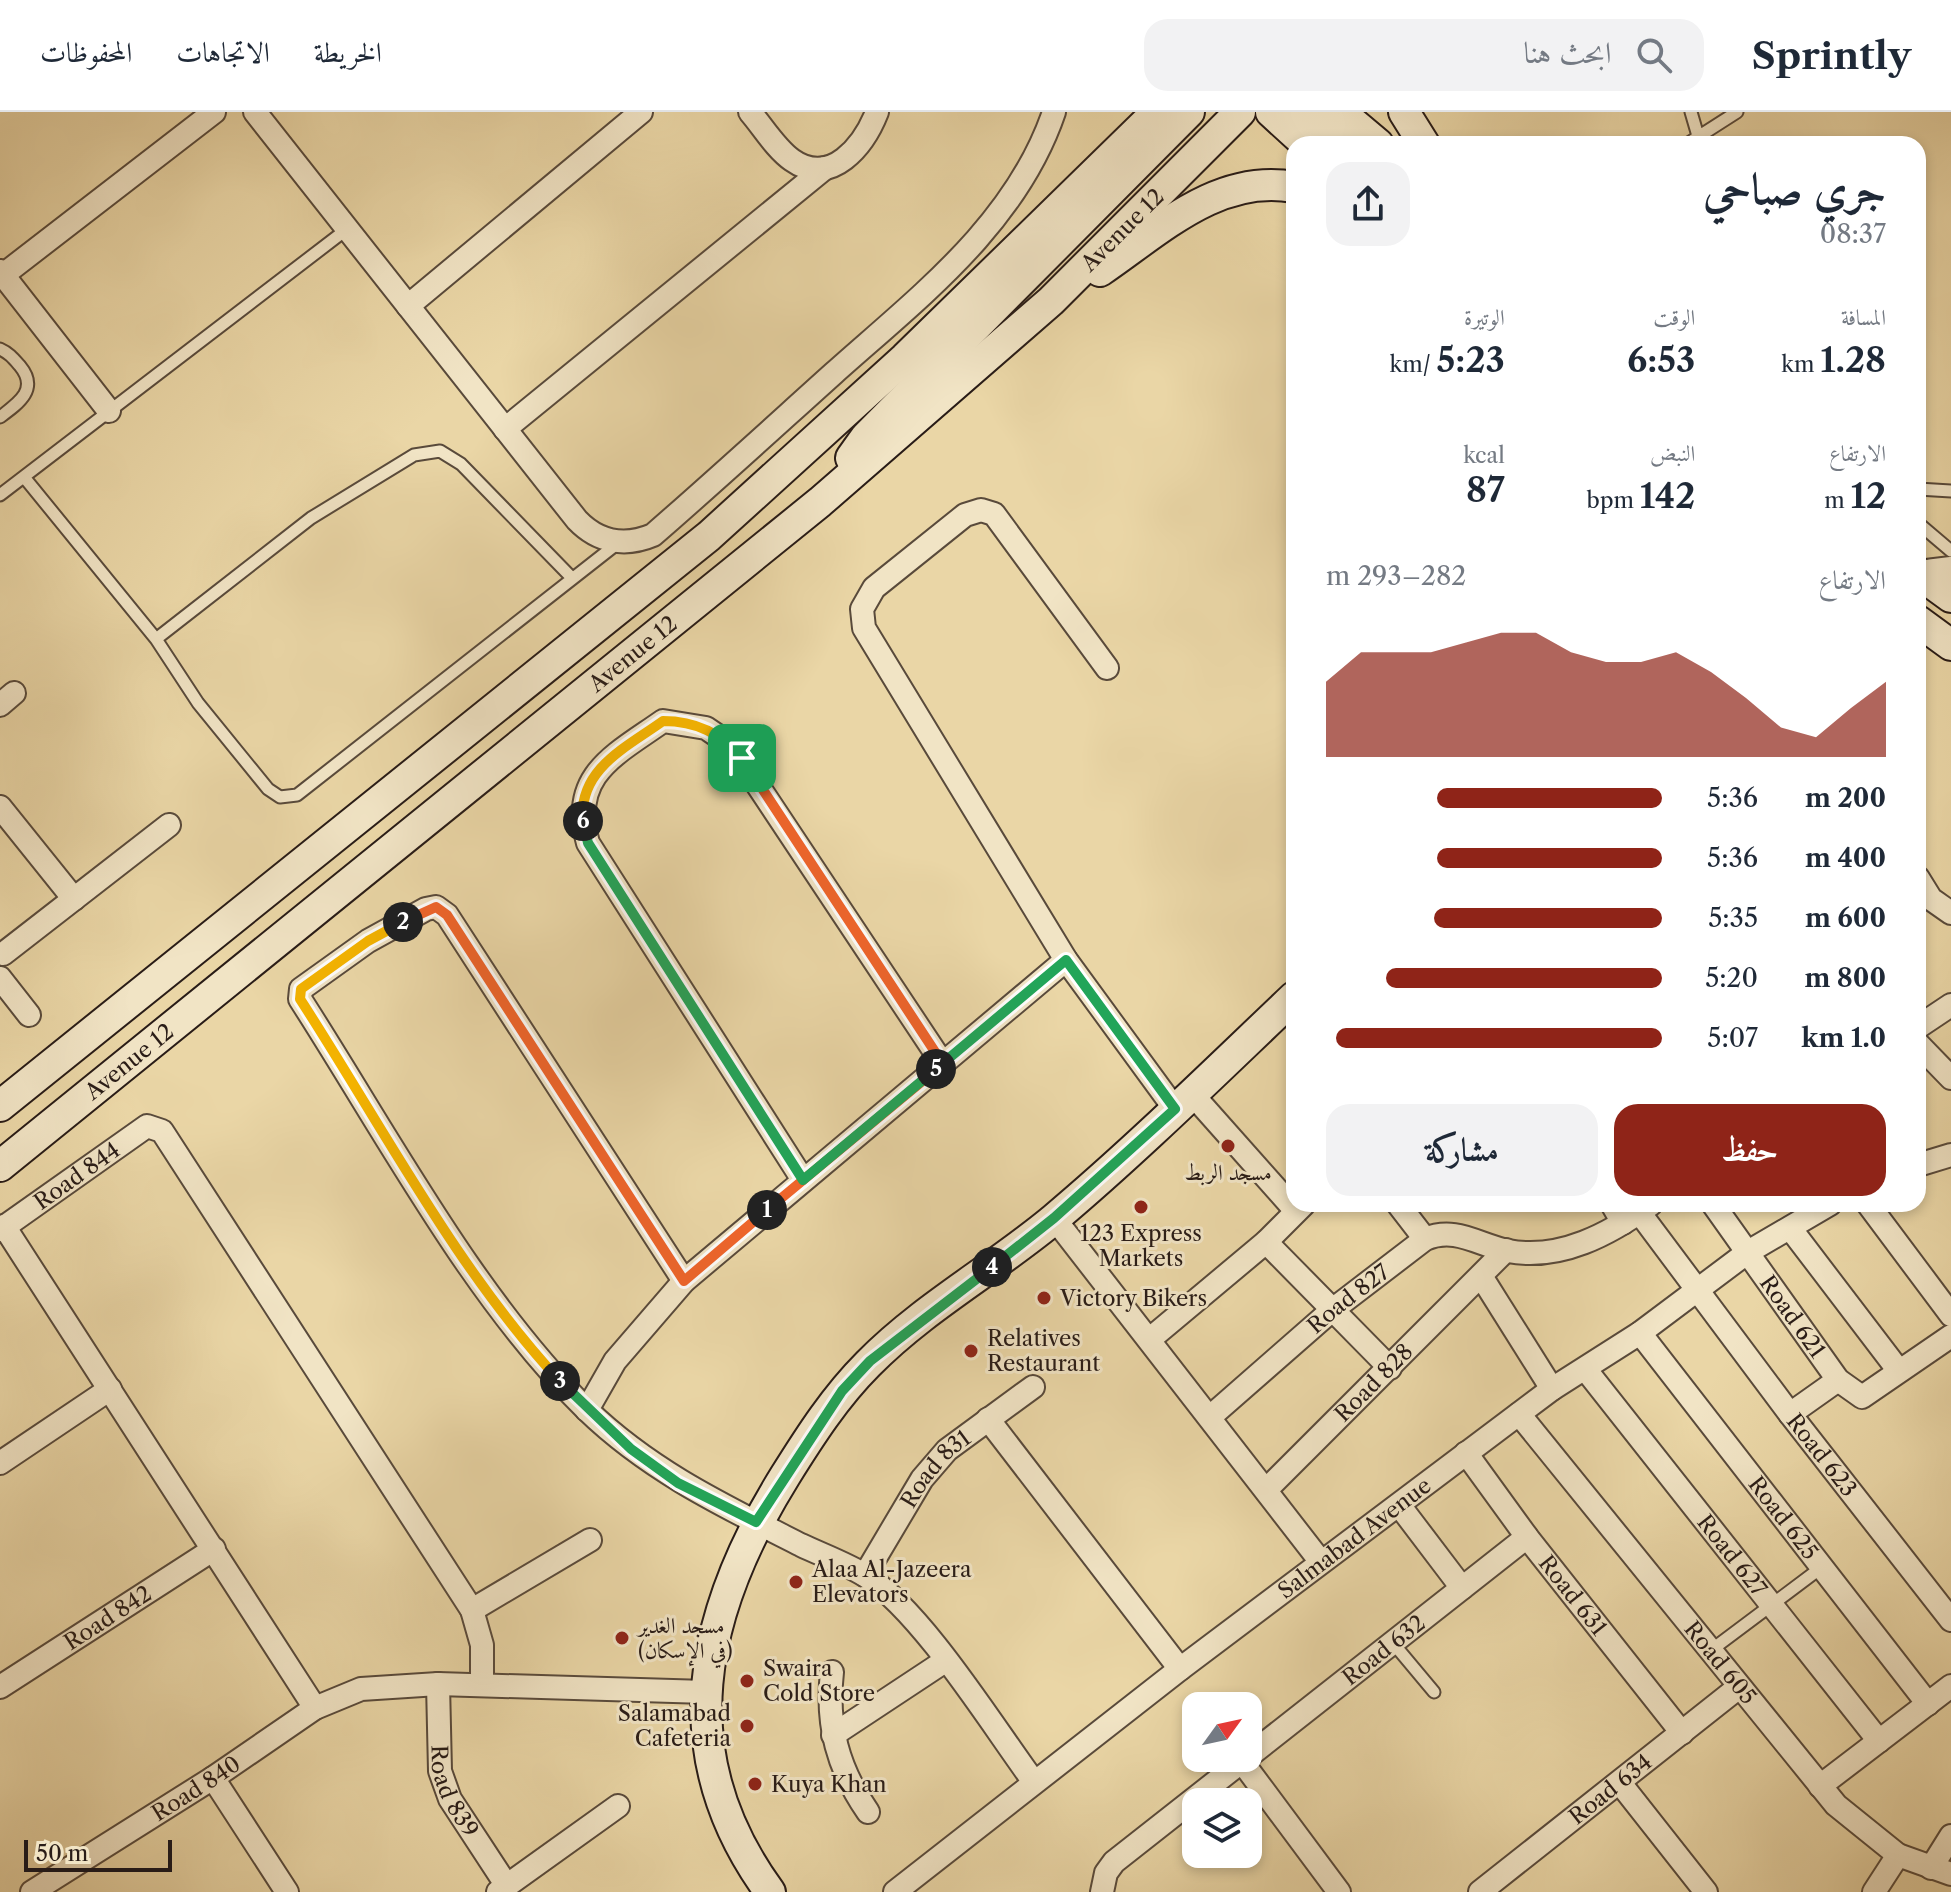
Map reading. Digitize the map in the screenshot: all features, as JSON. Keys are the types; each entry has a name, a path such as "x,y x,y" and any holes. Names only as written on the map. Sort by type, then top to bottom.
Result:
{"street":[{"path":"109,411 2,273 214,112"},
{"path":"255,112 588,532 618,543 638,542 653,535 942,276 1004,207 1029,168 1054,112"},
{"path":"408,306 641,112"},
{"path":"750,112 789,158 800,165 825,168"},
{"path":"505,429 825,168 848,157 862,142 877,112"},
{"path":"1123,147 1137,112"},
{"name":"Avenue 12","path":"0,1106 709,536 905,358 1157,112"},
{"path":"820,502 866,437 1189,112"},
{"name":"Avenue 12","path":"0,1166 820,502 1051,301 1240,112"},
{"path":"1271,112 1297,136"},
{"path":"1308,112 1339,136"},
{"path":"1340,112 1368,136"},
{"path":"1404,112 1419,136"},
{"path":"1051,301 1207,200 1252,185 1286,187"},
{"path":"1107,668 994,514 981,510 965,515 874,588 862,609 864,628 1066,960 1184,1101 1286,1194"},
{"path":"1926,572 1951,568"},
{"path":"1926,579 1951,597"},
{"path":"1926,627 1951,645"},
{"path":"803,1180 588,843 584,801 595,773 605,762 663,721 706,728 731,745 943,1064"},
{"path":"0,807 74,899"},
{"path":"3,954 169,825"},
{"path":"1926,904 1951,913"},
{"path":"684,1281 447,915 436,907 426,909 368,941 301,989 300,999 425,1198 523,1340 587,1410 631,1449 678,1483 865,1575 909,1615 1034,1782"},
{"path":"587,1410 615,1361 684,1281 1066,960"},
{"path":"0,978 29,1015"},
{"path":"770,1892 747,1861 726,1815 709,1758 704,1707 721,1604 756,1522 809,1436 842,1391 870,1361 1054,1218 1286,1005"},
{"path":"1926,1022 1951,1005"},
{"path":"1926,1052 1951,1078"},
{"name":"Road 844","path":"2,1228 84,1167 147,1126 162,1131 472,1610"},
{"path":"1150,1339 1266,1242 1295,1212"},
{"path":"1404,1212 1425,1239 1440,1232 1452,1233 1506,1250 1535,1254 1562,1250 1629,1212"},
{"name":"Road 623","path":"1632,1212 1697,1287 1790,1414 1951,1620"},
{"name":"Road 621","path":"1719,1212 1846,1388 1790,1414"},
{"path":"1874,1212 1951,1315"},
{"path":"1796,1217 1899,1371"},
{"name":"Salmabad Avenue","path":"895,1892 1180,1669 1466,1453 1552,1389 1640,1333 1697,1287 1796,1217"},
{"path":"1054,1218 1321,1562"},
{"path":"2,1228 110,1389 315,1708"},
{"name":"Road 827","path":"1210,1417 1331,1311 1425,1239"},
{"path":"1266,1242 1390,1368"},
{"name":"Road 828","path":"1266,1490 1506,1250"},
{"path":"1481,1276 1552,1389"},
{"name":"Road 625","path":"1640,1333 1928,1704"},
{"path":"1846,1388 1862,1397 1951,1336"},
{"name":"Road 627","path":"1586,1370 1879,1741"},
{"name":"Road 831","path":"865,1575 922,1479 947,1450 1033,1387"},
{"path":"0,1463 110,1389"},
{"name":"Road 605","path":"1519,1414 1820,1786 1865,1832 1898,1855 1941,1871"},
{"path":"988,1419 1180,1669"},
{"name":"Road 631","path":"1466,1453 1527,1537 1682,1733"},
{"path":"1399,1505 1462,1588"},
{"name":"Road 632","path":"1262,1748 1527,1537"},
{"path":"482,1685 482,1645 472,1610 590,1540"},
{"name":"Road 842","path":"0,1687 214,1549"},
{"path":"833,1735 945,1661"},
{"path":"832,1672 833,1735 852,1789 868,1812"},
{"name":"Road 840","path":"32,1892 58,1885 315,1708 361,1689 438,1684 570,1691 706,1692"},
{"name":"Road 839","path":"438,1684 440,1771 450,1799 502,1889 618,1806"},
{"path":"1820,1786 1951,1686"},
{"name":"Road 634","path":"1480,1892 1739,1687"},
{"name":"Road 632","path":"1102,1892 1106,1873 1114,1862 1231,1772"},
{"path":"1250,1772 1339,1892"},
{"path":"213,1778 287,1892"},
{"path":"1620,1783 1706,1892"},
{"path":"1941,1871 1951,1836"},
{"path":"1874,1892 1898,1855"}],"lane":[{"path":"1691,112 1698,136 1737,112"},
{"path":"0,495 347,229"},
{"path":"0,349 9,353 27,374 29,383 22,401 0,417"},
{"path":"156,639 311,518 414,455 440,451 461,464 572,578"},
{"path":"24,477 156,639 198,703 268,789 280,797 297,795 618,543"},
{"path":"1926,489 1951,491"},
{"path":"1926,530 1951,551"},
{"path":"1710,1651 1822,1567"},
{"path":"1393,1643 1434,1692"}],"place":[{"name":"مسجد الربط","path":"1228,1146"},
{"name":"123 Express Markets","path":"1141,1207"},
{"name":"Victory Bikers","path":"1044,1298"},
{"name":"Relatives Restaurant","path":"971,1351"},
{"name":"Alaa Al-Jazeera Elevators","path":"796,1582"},
{"name":"مسجد الغدير (في الإسكان)","path":"622,1638"},
{"name":"Swaira Cold Store","path":"747,1681"},
{"name":"Salamabad Cafeteria","path":"747,1726"},
{"name":"Kuya Khan","path":"755,1784"}],"route":[{"path":"742,758 731,745 706,728 663,721 605,762 595,773 584,801 584,830 588,843 803,1180 943,1064 1066,960 1175,1109 1054,1218 870,1361 842,1391 809,1436 756,1522 678,1483 631,1449 587,1410 523,1340 416,1185 299,994 301,989 368,941 426,909 436,907 447,915 684,1281 943,1064 742,758"}]}
